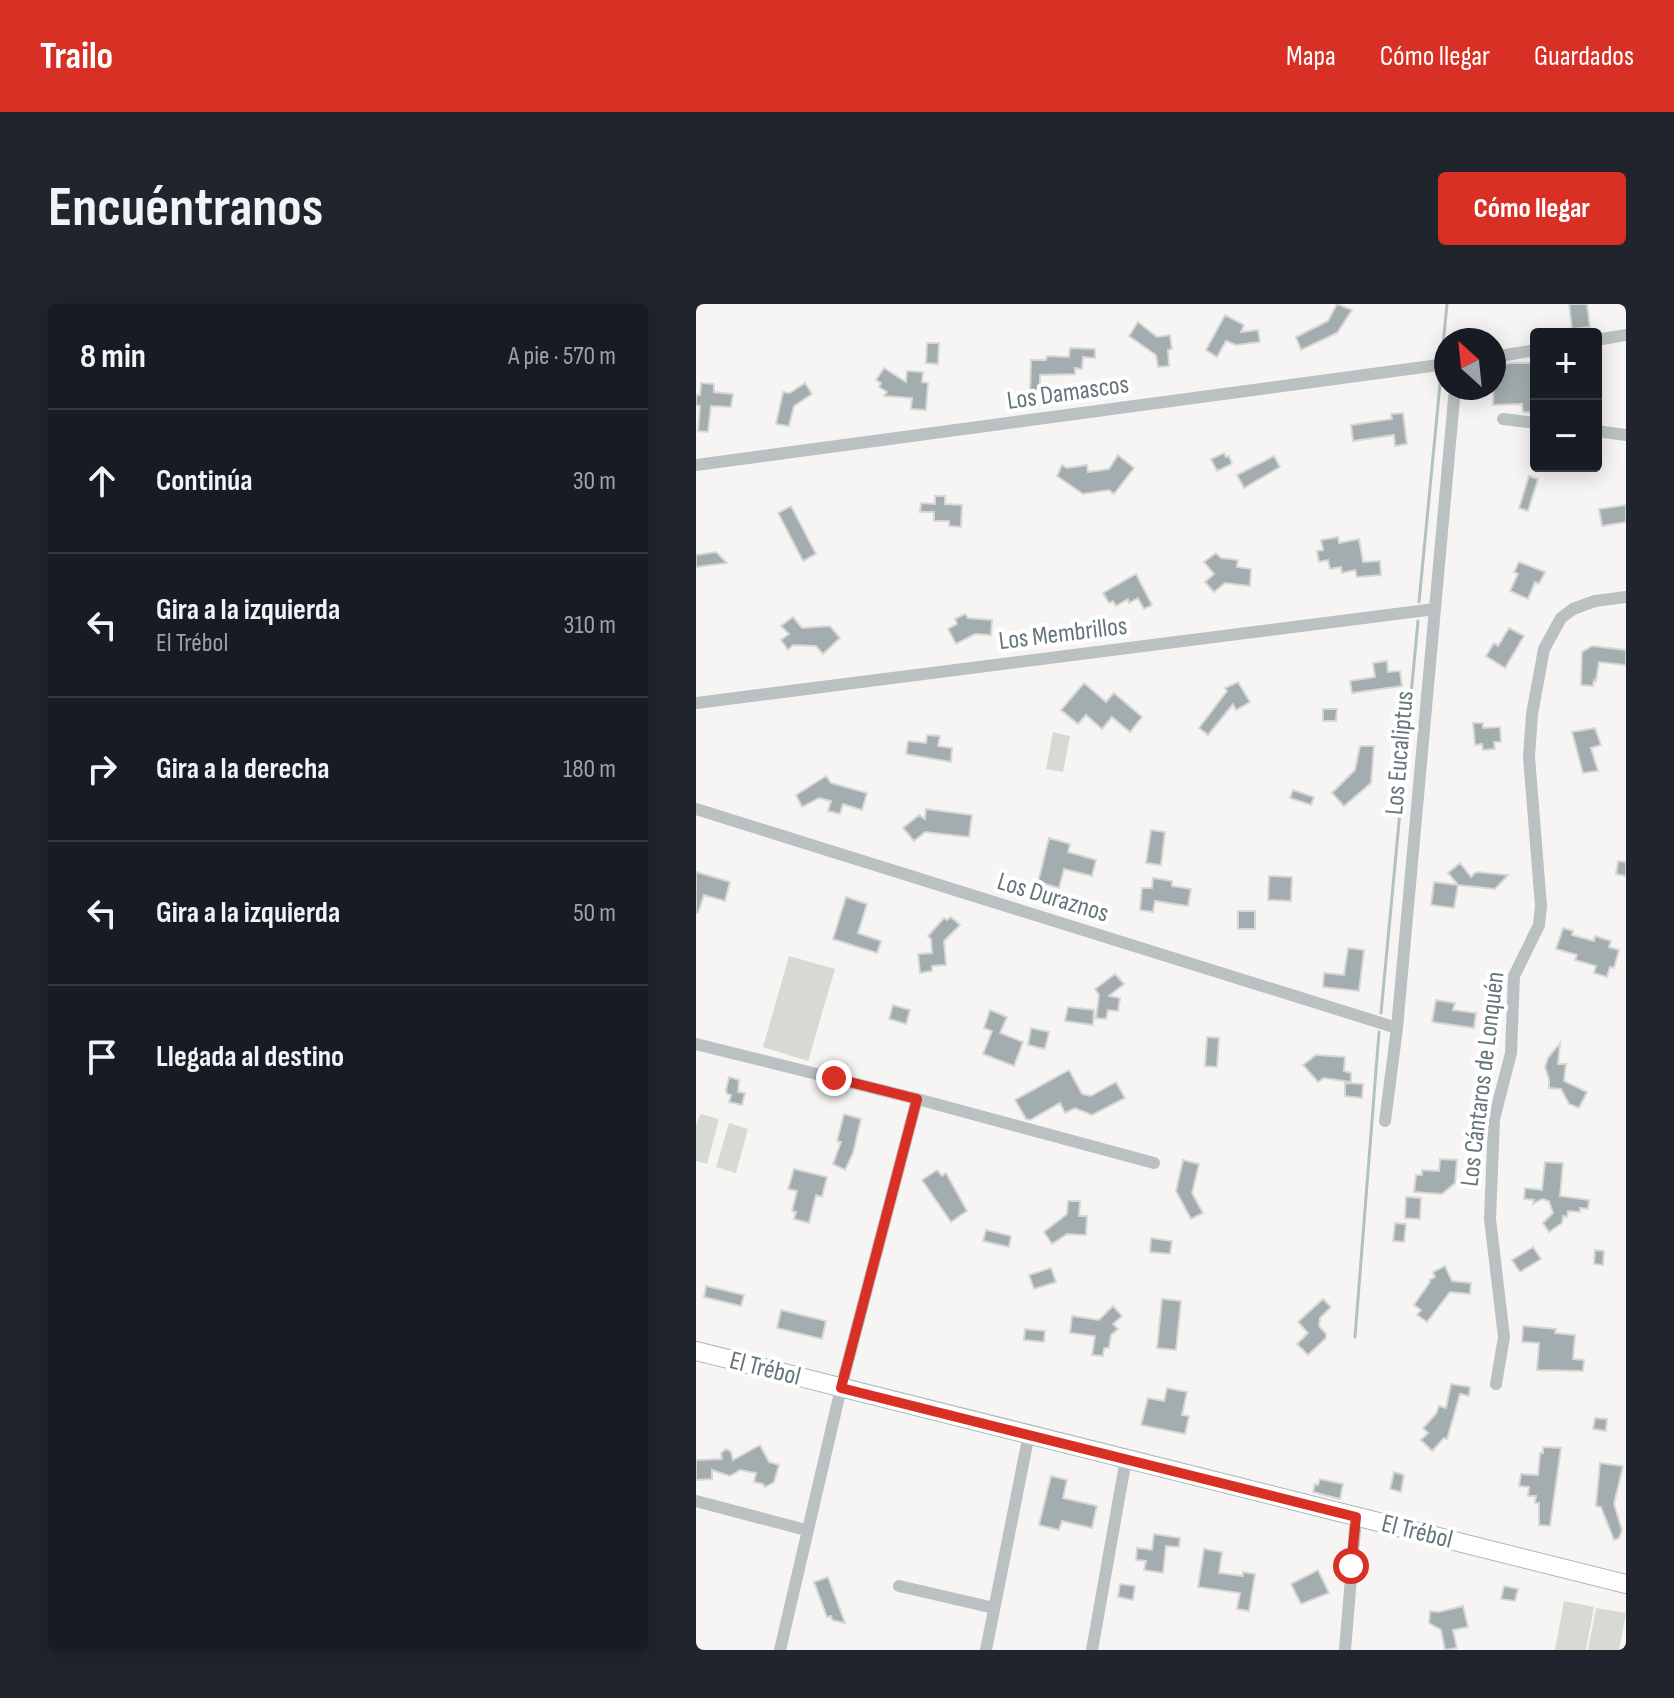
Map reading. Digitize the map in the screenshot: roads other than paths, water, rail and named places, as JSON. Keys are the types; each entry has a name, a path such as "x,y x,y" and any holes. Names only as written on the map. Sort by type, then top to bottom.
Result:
{"main road":[{"name":"El Trébol","path":"696,1351 1626,1584"}],"street":[{"path":"1602,339 1626,335"},
{"path":"1506,355 1530,351"},
{"name":"Los Damascos","path":"696,465 1434,366"},
{"name":"Los Eucaliptus","path":"1385,1121 1397,1028 1454,400"},
{"path":"1503,419 1530,422"},
{"path":"1602,432 1626,435"},
{"name":"Los Cántaros de Lonquén","path":"1496,1384 1504,1337 1490,1219 1494,1119 1511,1053 1514,976 1539,925 1541,906 1529,757 1536,686 1544,649 1561,618 1587,603 1626,597"},
{"name":"Los Membrillos","path":"696,703 1435,609"},
{"name":"Los Duraznos","path":"696,809 1397,1028"},
{"path":"696,1044 1154,1163"},
{"path":"780,1650 841,1388 917,1099"},
{"path":"986,1650 1029,1434"},
{"path":"1092,1650 1126,1459"},
{"path":"696,1501 806,1530"},
{"path":"1345,1650 1356,1517"},
{"path":"899,1586 994,1608"}],"waterway":[{"path":"1445,328 1447,304"},
{"path":"1419,602 1438,400"},
{"path":"1381,1013 1418,621"},
{"path":"1355,1337 1379,1032"}]}
